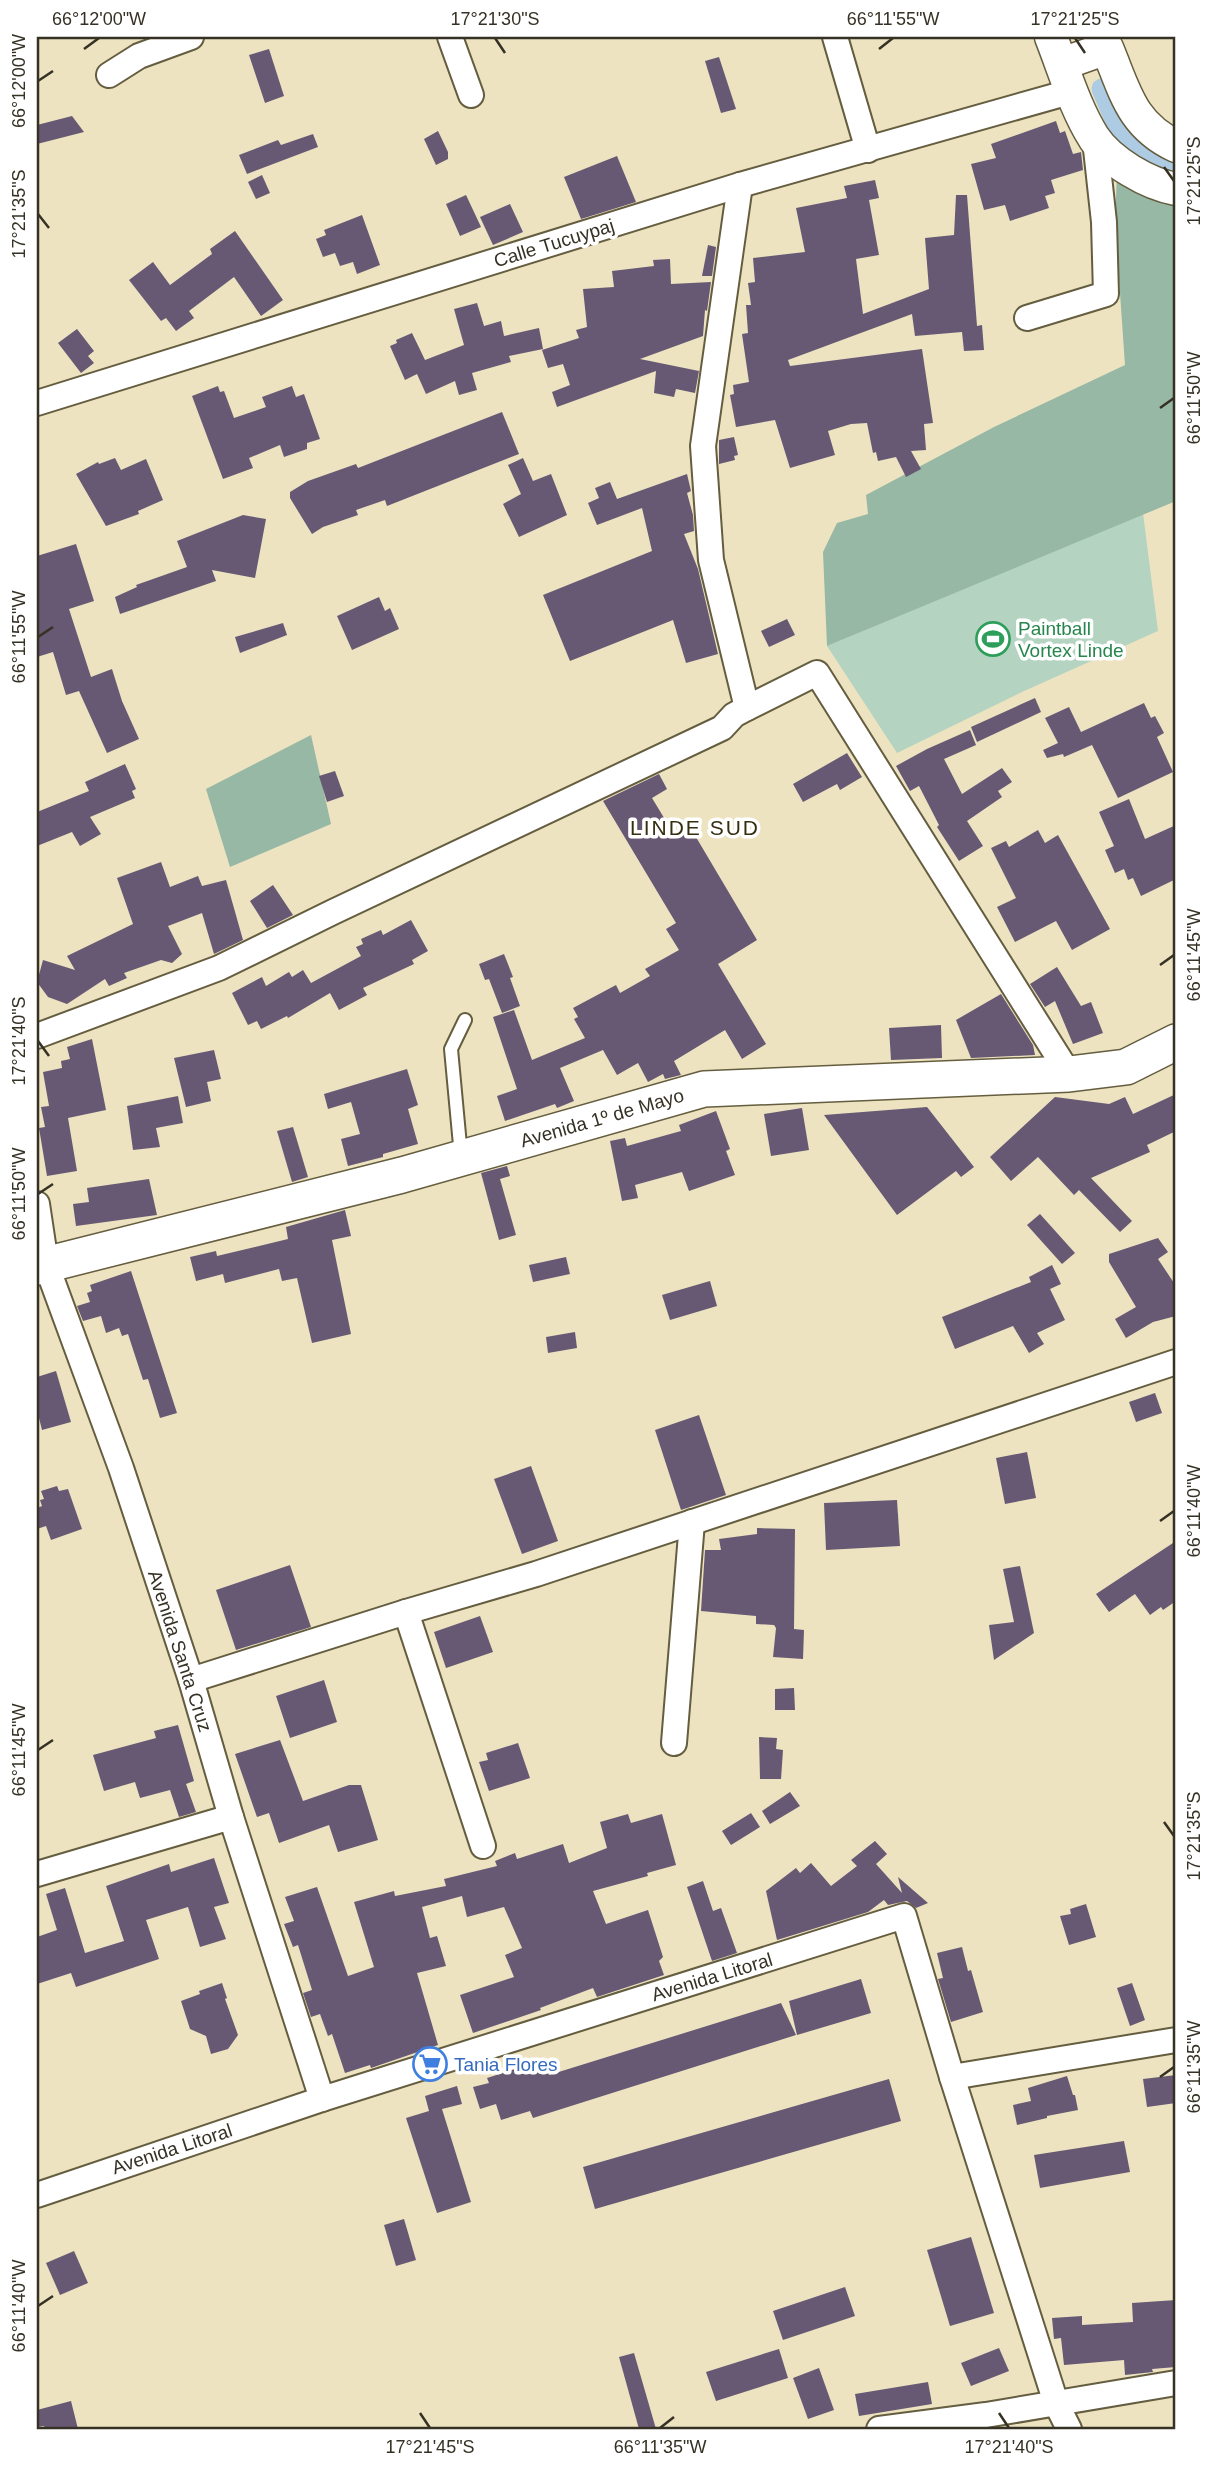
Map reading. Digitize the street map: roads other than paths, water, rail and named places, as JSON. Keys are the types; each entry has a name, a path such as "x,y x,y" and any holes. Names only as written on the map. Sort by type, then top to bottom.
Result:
{"main road":[{"name":"Avenida 1º de Mayo","path":"41,1266 461,1158 704,1089 1069,1074 1126,1068 1176,1042"}],"street":[{"path":"109,75 139,56 191,37"},
{"path":"450,37 471,95"},
{"path":"835,37 868,150"},
{"path":"1027,318 1106,294 1104,222 1096,140 1062,64 1105,42 1133,112 1150,130 1176,146"},
{"name":"Calle Tucuypaj","path":"37,402 740,185 868,150 1062,64"},
{"path":"1096,140 1132,171 1163,187 1176,190"},
{"path":"740,185 702,446 711,560 747,708"},
{"path":"37,1036 219,968 722,728 734,715 817,673 1069,1074"},
{"name":"Avenida Santa Cruz","path":"37,1204 41,1266 121,1468 191,1680 231,1817 322,2099"},
{"path":"191,1680 536,1574 1176,1362"},
{"path":"674,1743 692,1522"},
{"path":"406,1612 483,1846"},
{"path":"37,1874 231,1817"},
{"name":"Avenida Litoral","path":"37,2194 322,2099 904,1916 951,2077 1056,2403 1069,2429"},
{"path":"951,2077 1176,2040"},
{"path":"879,2429 986,2422 1056,2403 1176,2383"}],"lane":[{"path":"461,1158 451,1049 465,1020"}],"waterway":[{"path":"1102,89 1119,129 1143,159 1176,172"}],"place":[{"name":"Paintball Vortex Linde","path":"993,639"},
{"name":"Tania Flores","path":"430,2064"}],"district":[{"name":"LINDE SUD","path":"695,827"}]}
